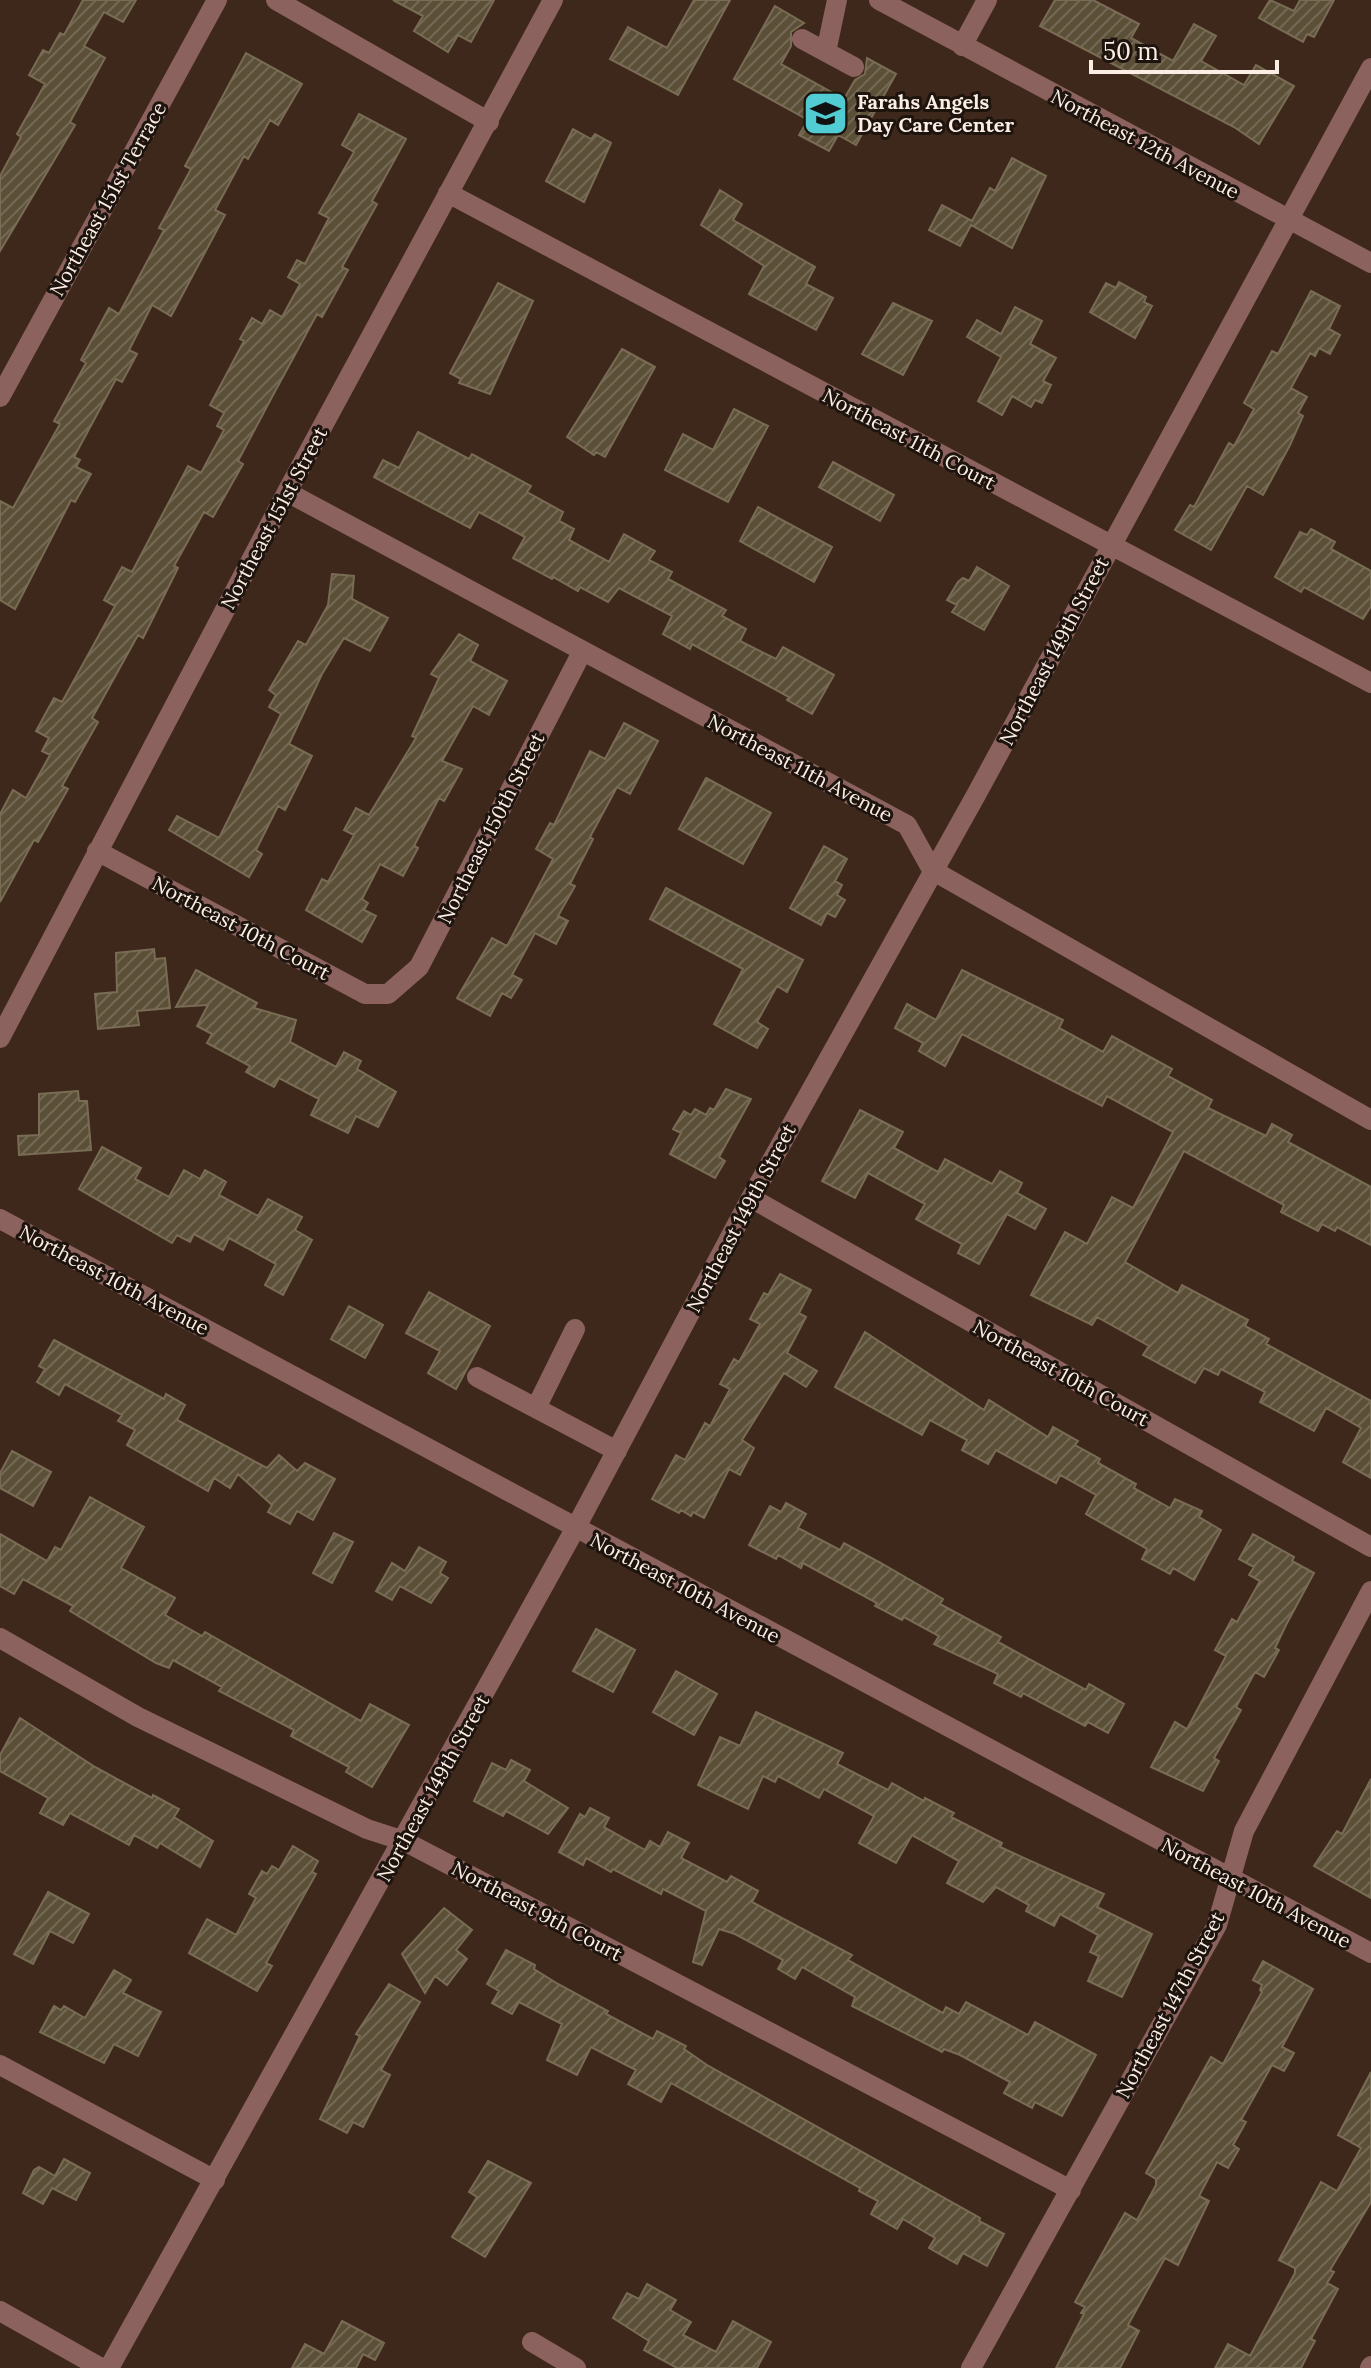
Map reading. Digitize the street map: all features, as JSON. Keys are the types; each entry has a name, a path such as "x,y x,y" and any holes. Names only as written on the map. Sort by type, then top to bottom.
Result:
{"street":[{"name":"Northeast 151st Terrace","path":"0,397 217,0"},
{"path":"276,0 489,122"},
{"name":"Northeast 151st Street","path":"0,1038 287,492 553,0"},
{"path":"826,52 837,0"},
{"name":"Northeast 12th Avenue","path":"879,0 1371,263"},
{"path":"962,46 987,0"},
{"path":"802,39 854,67"},
{"name":"Northeast 149th Street","path":"109,2368 404,1841 751,1198 1371,68"},
{"name":"Northeast 11th Court","path":"448,193 1371,683"},
{"name":"Northeast 11th Avenue","path":"287,492 907,825 932,870"},
{"name":"Northeast 150th Street","path":"388,994 419,967 582,652"},
{"name":"Northeast 10th Court","path":"97,851 365,994 388,994"},
{"path":"932,870 1371,1120"},
{"name":"Northeast 10th Court","path":"751,1198 1371,1547"},
{"name":"Northeast 10th Avenue","path":"0,1219 1371,1953"},
{"path":"536,1408 575,1329"},
{"path":"477,1377 617,1451"},
{"name":"Northeast 147th Street","path":"971,2368 1217,1925 1233,1879 1244,1831 1371,1591"},
{"name":"Northeast 9th Court","path":"0,1638 138,1717 367,1829 404,1841 1071,2190"},
{"path":"0,2065 215,2180"},
{"path":"0,2311 101,2368"},
{"path":"532,2342 576,2368"}],"building":[{"path":"83,0 136,0 123,22 104,12 84,46 105,58 70,122 75,125 0,251 0,176 21,137 17,134 45,84 29,75 43,50 49,53 60,33 64,35"},
{"path":"393,0 494,0 471,42 458,35 448,52 414,31 423,16"},
{"path":"694,0 730,0 678,95 610,59 628,27 667,48"},
{"path":"1055,0 1093,0 1139,24 1131,38 1173,61 1194,24 1216,36 1201,61 1244,85 1256,65 1294,86 1259,144 1234,127 1040,26"},
{"path":"1270,0 1294,11 1300,0 1334,0 1314,37 1307,34 1303,42 1259,18"},
{"path":"775,6 804,23 791,32 791,46 781,64 844,99 855,80 865,74 867,58 896,74 856,145 838,135 829,151 799,135 808,120 734,79"},
{"path":"246,53 302,84 278,125 270,120 248,159 244,156 215,210 225,215 171,316 152,305 129,350 137,354 122,382 116,379 74,457 80,460 76,467 91,474 75,502 71,500 15,609 0,600 0,501 13,508 60,424 54,421 86,363 81,360 109,308 119,314 164,230 159,228 191,169 185,166"},
{"path":"359,114 406,139 372,201 377,204 342,267 348,270 322,317 317,314 238,461 243,464 213,517 204,512 174,566 178,568 143,638 138,635 92,718 98,722 62,786 68,789 38,842 34,840 0,902 0,814 13,790 26,798 50,755 42,751 49,738 36,731 54,698 62,702 115,606 104,600 122,567 132,572 188,466 201,473 224,430 217,426 224,413 210,405 244,341 240,339 252,318 262,324 270,310 282,317 300,284 288,277 297,260 305,264 329,218 319,213 354,152 342,145"},
{"path":"573,129 591,139 595,134 611,143 584,202 546,181"},
{"path":"1012,158 1046,176 1012,248 971,225 960,246 929,230 942,205 972,221 990,188 995,191"},
{"path":"720,190 742,204 733,220 815,267 806,284 833,298 816,330 749,294 764,266 701,225"},
{"path":"1119,282 1146,297 1144,302 1152,306 1135,338 1090,312 1106,283 1116,288"},
{"path":"498,283 533,301 490,394 459,383 461,379 450,373"},
{"path":"1311,291 1340,306 1329,329 1340,335 1330,354 1319,348 1315,356 1310,353 1291,388 1307,397 1298,413 1303,416 1290,445 1263,495 1247,486 1211,550 1175,530 1190,505 1194,507 1229,443 1234,446 1254,409 1244,403 1272,351 1278,354"},
{"path":"893,303 932,321 903,375 862,354"},
{"path":"1015,307 1042,321 1030,344 1056,358 1043,381 1051,385 1042,403 1035,400 1031,407 1012,396 1002,415 978,401 1001,357 967,337 977,320 1001,334"},
{"path":"622,349 655,367 605,457 596,452 594,455 567,437"},
{"path":"734,409 768,426 728,502 665,470 683,434 713,450"},
{"path":"418,432 469,459 472,454 531,486 527,492 563,512 559,521 574,529 569,540 609,562 624,534 655,551 649,560 672,572 668,579 726,610 722,616 746,629 740,641 776,659 783,647 834,675 812,714 787,700 789,697 692,644 690,649 663,634 672,616 619,588 608,602 580,587 578,591 552,579 513,558 525,537 479,512 470,528 374,477 383,460 399,468"},
{"path":"833,462 894,495 880,521 819,487"},
{"path":"758,507 832,547 814,582 740,541"},
{"path":"1311,529 1335,542 1331,549 1371,571 1371,606 1363,619 1304,587 1301,592 1275,577 1300,532 1307,535"},
{"path":"977,567 1009,586 984,630 952,612 957,605 947,600 958,582 963,578 969,581"},
{"path":"332,574 354,576 352,599 388,618 370,651 344,638 322,674 289,744 312,756 285,810 278,806 256,850 262,854 249,877 169,830 177,816 219,838 281,714 269,707 276,695 269,690 298,641 306,645 328,605"},
{"path":"459,634 478,645 470,661 507,681 489,715 473,706 442,761 462,769 444,801 439,798 414,846 418,848 403,876 380,864 362,899 368,903 364,910 376,916 362,942 306,910 322,879 328,882 354,835 344,830 356,808 369,815 416,738 412,736 439,678 431,674"},
{"path":"624,723 658,741 630,794 617,787 590,837 593,839 570,884 575,886 558,916 568,921 556,944 535,933 512,975 522,980 511,998 502,993 490,1016 457,998 492,938 507,946 553,859 536,849 550,823 554,825 590,751 605,759"},
{"path":"706,778 771,813 743,864 679,829"},
{"path":"824,846 847,859 835,881 842,885 837,895 845,900 835,917 827,913 821,925 790,908"},
{"path":"666,888 803,960 787,992 777,986 757,1022 768,1029 757,1048 714,1024 743,969 650,919"},
{"path":"154,949 155,959 165,958 170,1008 137,1011 139,1025 98,1029 95,994 117,992 116,953"},
{"path":"196,970 257,1003 254,1008 296,1020 290,1042 336,1067 344,1052 361,1061 357,1069 396,1092 378,1127 356,1116 348,1133 311,1115 319,1099 279,1078 274,1087 246,1072 250,1066 207,1043 212,1034 197,1026 208,1005 176,1007"},
{"path":"962,970 1063,1020 1059,1028 1103,1052 1112,1036 1172,1069 1168,1076 1212,1100 1208,1108 1266,1136 1272,1124 1292,1135 1288,1142 1371,1187 1371,1245 1337,1227 1335,1231 1322,1224 1318,1231 1281,1212 1284,1205 1184,1151 1125,1262 1178,1293 1182,1285 1248,1320 1245,1326 1269,1339 1266,1344 1371,1401 1371,1478 1343,1462 1361,1428 1326,1408 1314,1431 1260,1402 1265,1392 1221,1369 1218,1375 1204,1368 1195,1383 1143,1355 1149,1346 1097,1317 1092,1325 1031,1295 1065,1232 1087,1244 1112,1197 1133,1208 1173,1132 1107,1096 1102,1106 962,1034 945,1066 919,1051 923,1043 895,1028 907,1004 936,1020"},
{"path":"726,1089 751,1099 719,1157 725,1161 715,1178 670,1154 681,1133 673,1129 684,1111 691,1115 695,1109 706,1115 710,1108 714,1110"},
{"path":"78,1091 79,1101 87,1101 91,1150 19,1155 18,1136 39,1135 39,1094"},
{"path":"860,1110 903,1132 894,1148 938,1172 945,1159 992,1184 1000,1171 1022,1183 1017,1193 1046,1209 1035,1229 1007,1214 979,1264 958,1253 962,1244 916,1219 925,1204 868,1173 855,1198 822,1181"},
{"path":"102,1147 141,1168 135,1179 169,1197 184,1170 200,1179 205,1170 226,1182 219,1195 258,1216 268,1199 302,1217 295,1230 312,1240 283,1295 265,1285 276,1264 229,1238 223,1250 194,1234 190,1242 177,1235 172,1243 79,1189"},
{"path":"780,1274 811,1290 799,1313 806,1317 787,1353 817,1371 806,1387 784,1373 742,1440 754,1448 740,1475 729,1469 704,1518 693,1512 691,1516 681,1510 679,1513 652,1499 676,1455 685,1460 705,1423 710,1426 730,1389 720,1384 734,1359 739,1362 760,1324 750,1319 764,1293 768,1295"},
{"path":"429,1292 490,1326 456,1389 428,1373 440,1351 406,1333"},
{"path":"349,1306 383,1325 365,1358 331,1339"},
{"path":"865,1332 984,1410 989,1400 1048,1437 1053,1427 1078,1441 1075,1445 1100,1459 1098,1463 1136,1484 1134,1488 1170,1508 1175,1499 1202,1511 1199,1517 1221,1530 1194,1580 1173,1568 1170,1574 1142,1559 1147,1549 1086,1514 1096,1495 1060,1475 1056,1483 996,1450 988,1464 962,1450 967,1440 930,1420 922,1435 835,1387"},
{"path":"54,1340 164,1399 166,1394 185,1405 177,1420 267,1468 279,1455 297,1471 305,1463 335,1479 313,1520 297,1511 290,1524 268,1512 272,1505 238,1474 230,1488 214,1478 208,1491 127,1445 135,1430 118,1421 122,1415 65,1384 59,1395 37,1382 45,1369 39,1366"},
{"path":"12,1451 51,1472 33,1506 0,1488 0,1473"},
{"path":"90,1497 144,1527 121,1568 175,1598 165,1615 202,1636 205,1632 361,1721 370,1704 409,1725 372,1787 346,1772 349,1767 291,1736 294,1730 219,1691 222,1687 173,1660 169,1668 156,1663 70,1611 73,1606 23,1579 14,1594 0,1586 0,1534 47,1561 55,1547 61,1550"},
{"path":"786,1503 806,1514 798,1528 840,1550 844,1543 943,1599 940,1604 1001,1637 998,1642 1086,1690 1089,1684 1124,1704 1108,1733 1088,1722 1085,1726 1023,1693 1021,1697 994,1683 998,1674 934,1644 939,1636 875,1606 877,1603 803,1563 801,1568 778,1555 776,1559 749,1545 770,1506 781,1512"},
{"path":"334,1533 353,1542 332,1583 313,1573"},
{"path":"1253,1534 1294,1557 1292,1561 1314,1573 1286,1625 1275,1648 1279,1650 1264,1677 1255,1672 1236,1707 1241,1710 1214,1758 1219,1761 1203,1791 1151,1767 1175,1722 1187,1729 1226,1656 1215,1650 1232,1619 1237,1622 1260,1581 1249,1575 1254,1567 1239,1559"},
{"path":"419,1547 446,1562 440,1573 448,1578 431,1603 400,1586 392,1600 376,1591 392,1563 405,1571"},
{"path":"596,1629 635,1650 613,1692 573,1671"},
{"path":"676,1671 717,1694 694,1735 653,1712"},
{"path":"756,1712 843,1753 837,1764 888,1790 892,1783 924,1801 925,1798 954,1813 951,1817 1002,1843 1000,1847 1104,1894 1097,1907 1152,1934 1122,1997 1088,1981 1099,1956 1090,1952 1098,1935 1060,1914 1054,1926 1026,1911 1029,1905 996,1887 983,1902 947,1883 959,1861 912,1835 896,1863 859,1843 874,1816 824,1789 819,1798 778,1776 775,1782 763,1776 748,1809 698,1785 720,1737 740,1746"},
{"path":"20,1718 95,1767 179,1809 174,1817 213,1841 200,1867 160,1843 157,1848 134,1835 129,1845 70,1813 63,1825 40,1813 48,1798 0,1771 0,1755"},
{"path":"511,1760 530,1770 524,1781 568,1808 548,1834 506,1811 503,1816 474,1801 492,1763 506,1770"},
{"path":"1371,1779 1371,1898 1314,1866 1337,1831 1342,1834"},
{"path":"590,1808 609,1818 604,1827 645,1850 650,1841 660,1847 668,1832 689,1843 681,1858 727,1882 731,1876 758,1891 752,1902 852,1955 848,1960 943,2013 946,2007 959,2014 966,2002 1028,2035 1035,2022 1096,2055 1062,2116 1035,2102 1032,2108 1004,2093 1010,2082 960,2055 944,2049 942,2052 852,2006 855,1997 802,1967 795,1979 778,1969 783,1960 735,1934 719,1929 702,1965 693,1962 706,1911 663,1889 661,1894 586,1858 583,1865 559,1852 580,1814 585,1817"},
{"path":"293,1846 318,1861 312,1872 316,1874 266,1963 272,1966 257,1991 189,1953 207,1919 236,1935 256,1898 249,1894 262,1871 267,1874 272,1866 279,1870"},
{"path":"48,1892 89,1914 73,1943 50,1931 33,1964 14,1954"},
{"path":"444,1908 472,1930 456,1950 467,1959 447,1985 435,1976 425,1993 402,1954"},
{"path":"506,1950 535,1965 534,1969 558,1984 608,2011 606,2014 653,2039 657,2031 686,2046 684,2049 707,2065 980,2218 979,2221 1004,2234 987,2266 963,2253 957,2264 929,2248 935,2238 903,2219 897,2229 871,2214 878,2201 859,2191 860,2188 671,2083 661,2102 628,2084 636,2070 591,2047 577,2075 547,2060 562,2024 519,2002 512,2014 492,2003 499,1991 487,1984"},
{"path":"1263,1961 1313,1989 1282,2047 1294,2053 1284,2071 1272,2065 1241,2120 1246,2122 1233,2145 1239,2149 1228,2168 1217,2162 1199,2196 1209,2201 1178,2265 1165,2258 1128,2325 1139,2331 1120,2368 1056,2368 1084,2314 1081,2313 1085,2307 1075,2302 1125,2213 1137,2220 1156,2185 1156,2179 1146,2173 1211,2057 1223,2064 1262,1992 1262,1985 1253,1980"},
{"path":"114,1970 131,1980 123,1993 161,2012 138,2056 114,2044 104,2063 40,2032 54,2006 61,2010 64,2006 85,2018"},
{"path":"389,1984 420,2002 381,2070 390,2075 363,2127 353,2122 347,2133 320,2119 360,2036 356,2034"},
{"path":"1371,2072 1371,2202 1330,2270 1334,2272 1327,2283 1338,2289 1311,2339 1315,2341 1301,2368 1215,2368 1228,2344 1250,2356 1295,2273 1295,2268 1279,2260 1288,2243 1321,2182 1337,2191 1361,2148 1338,2135"},
{"path":"64,2159 90,2173 76,2200 52,2188 43,2204 23,2193 34,2170 39,2167 55,2176"},
{"path":"488,2161 531,2183 485,2257 452,2237 477,2197 469,2192"},
{"path":"647,2284 676,2300 670,2310 691,2322 683,2335 716,2352 733,2321 771,2342 757,2368 677,2368 644,2350 649,2341 613,2318 627,2293 639,2299"},
{"path":"342,2321 384,2343 375,2360 363,2354 356,2368 292,2368 305,2344 324,2354"}],"place":[{"name":"Farahs Angels Day Care Center","path":"826,113"}]}
